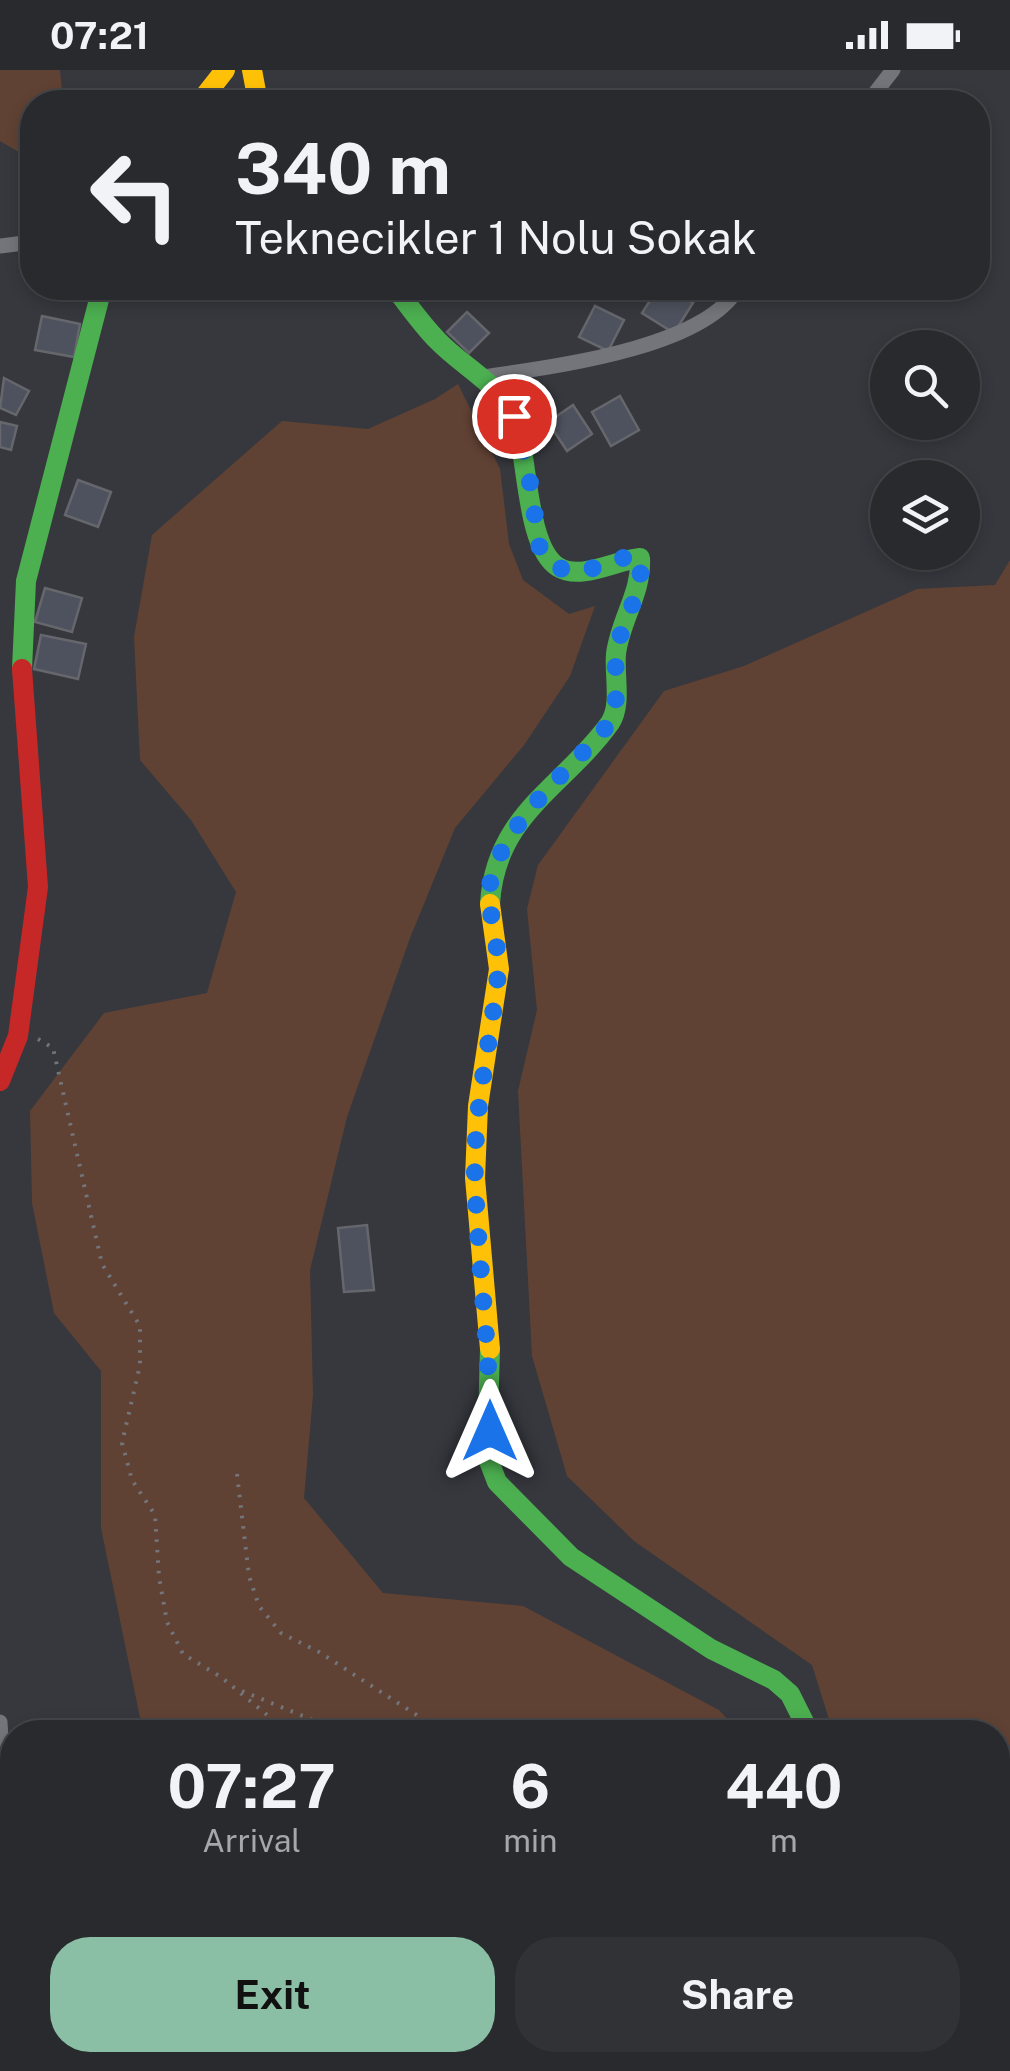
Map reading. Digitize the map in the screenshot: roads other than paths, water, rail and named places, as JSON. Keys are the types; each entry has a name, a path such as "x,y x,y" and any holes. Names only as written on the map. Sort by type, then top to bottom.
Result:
{"street":[{"path":"209,90 225,70"},
{"path":"0,1082 18,1036 38,887 21,659 26,581 99,300"},
{"path":"405,300 440,344 484,377 514,416 528,469 540,550 558,568 583,572 619,558 640,558 643,576 616,654 618,700 612,720 522,816 492,871 490,913 498,969 478,1106 475,1178 490,1353 487,1456 498,1482 571,1556 711,1649 774,1680 790,1694 803,1720"},
{"path":"484,377 573,364 664,340 731,300"}]}
